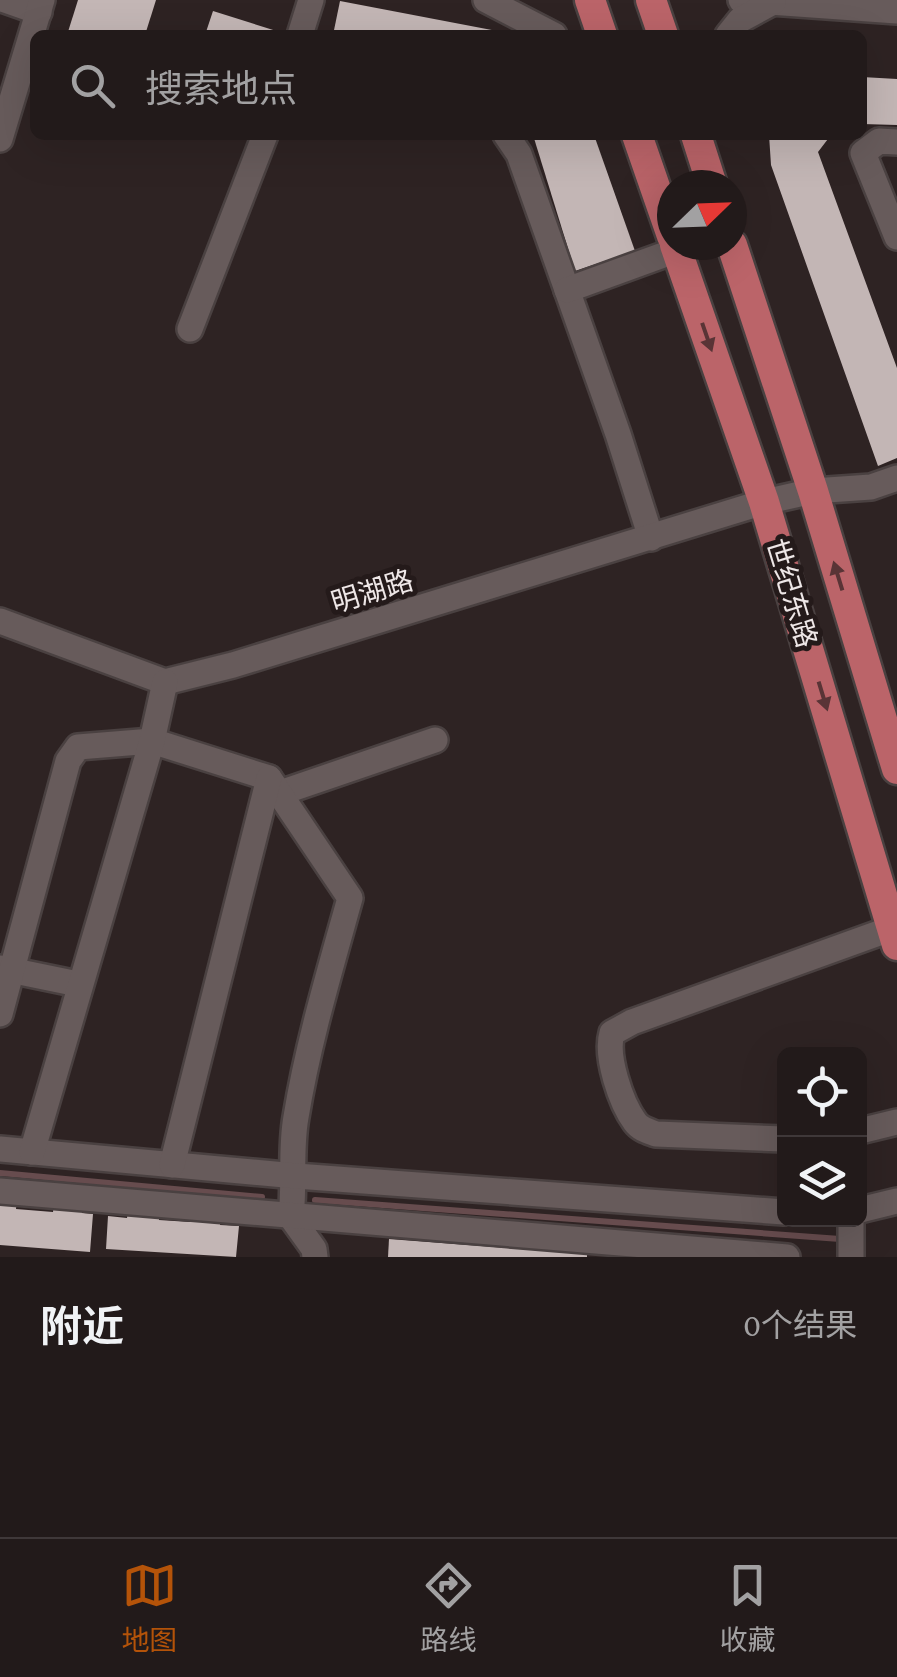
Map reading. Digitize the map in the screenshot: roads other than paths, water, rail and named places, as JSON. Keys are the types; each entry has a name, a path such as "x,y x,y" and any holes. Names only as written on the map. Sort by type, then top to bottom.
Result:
{"main road":[{"path":"590,0 600,30"},
{"path":"651,0 661,30"},
{"name":"世纪东路","path":"639,140 657,192"},
{"path":"698,140 707,170"},
{"name":"世纪东路","path":"681,260 764,502 895,937"},
{"name":"世纪东路","path":"737,260 897,769"}],"street":[{"path":"6,0 40,6 33,30"},
{"path":"301,30 310,0"},
{"path":"486,0 544,30"},
{"path":"741,0 897,11"},
{"path":"732,30 740,20 770,1"},
{"path":"0,139 30,39"},
{"path":"190,329 262,140"},
{"path":"509,140 519,154 651,538"},
{"path":"897,142 879,141 863,153 897,236"},
{"path":"567,290 657,252"},
{"name":"明湖路","path":"164,682 233,665 764,502 812,491 871,487 897,478"},
{"path":"0,621 164,682 152,741 32,1152"},
{"path":"0,1014 6,969 78,746 152,741 274,785 435,740"},
{"path":"172,1165 274,785"},
{"path":"274,785 350,898 302,1088 292,1148 296,1176 292,1217 314,1249 315,1257"},
{"path":"777,1139 656,1134 644,1130 633,1120 612,1065 612,1033 632,1022 895,937"},
{"path":"6,969 78,984"},
{"path":"867,1129 897,1122"},
{"path":"0,1149 296,1176 777,1211"},
{"path":"0,1191 788,1257"},
{"path":"867,1208 897,1202"},
{"path":"851,1227 851,1257"}],"waterway":[{"path":"0,1173 262,1197"},
{"path":"315,1200 840,1239"}]}
